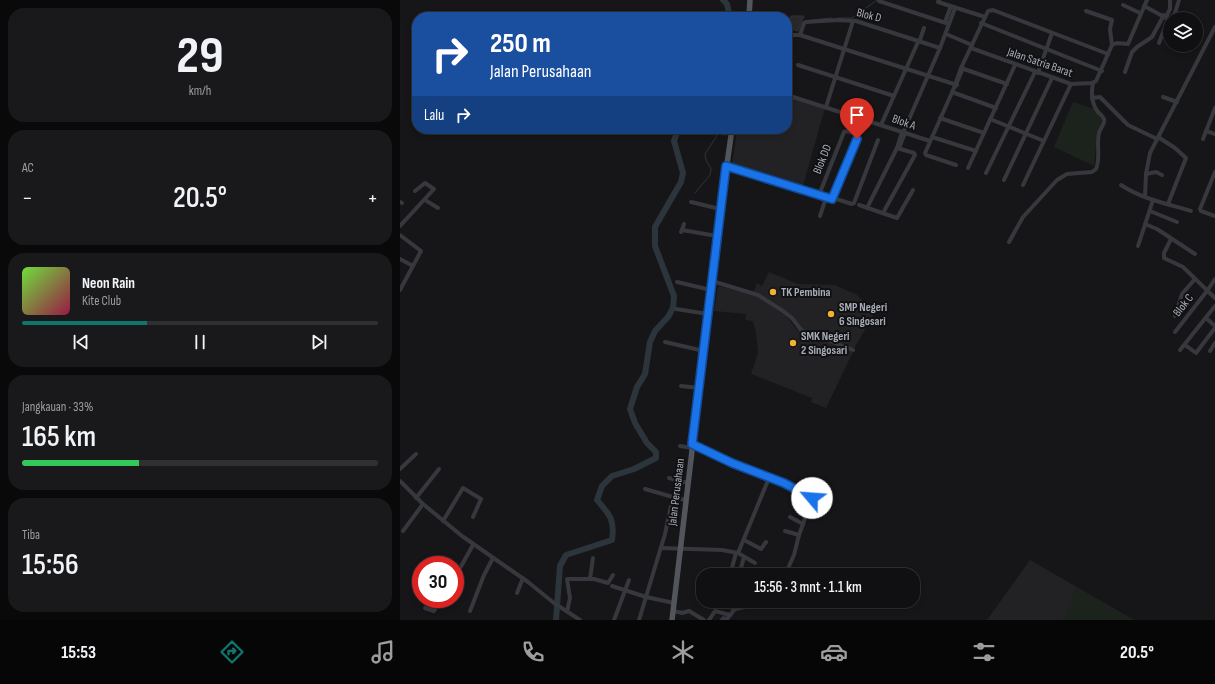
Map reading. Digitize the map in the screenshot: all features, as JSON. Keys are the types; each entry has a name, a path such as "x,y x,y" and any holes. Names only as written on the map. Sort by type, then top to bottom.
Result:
{"main road":[{"path":"749,12 750,0"},
{"name":"Jalan Perusahaan","path":"672,620 720,209 731,134"}],"street":[{"path":"879,0 947,23"},
{"path":"1112,45 1117,43 1128,44 1140,13 1147,0"},
{"path":"1169,12 1170,0"},
{"path":"1175,12 1179,0"},
{"path":"937,1 985,16"},
{"path":"1123,5 1140,13"},
{"path":"1144,6 1163,16"},
{"path":"867,208 898,148 903,133 946,34 947,23 953,7"},
{"path":"956,165 925,155 981,23 988,11 993,10 1108,54"},
{"path":"1009,242 1023,217 1057,180 1067,174 1092,172 1096,169 1098,163 1099,133 1105,121 1098,112 1091,96 1093,85 1102,71 1112,45 1110,29 1112,20 1086,11"},
{"name":"Blok D","path":"800,35 804,23 806,22 837,20 853,21 940,48"},
{"path":"826,106 853,21"},
{"path":"981,23 1102,71"},
{"path":"1125,72 1132,52 1151,38 1163,24"},
{"path":"1145,196 1146,174 1149,157 1157,138 1215,27"},
{"path":"881,125 924,28"},
{"path":"1159,43 1163,32"},
{"path":"986,173 1047,50 1052,33"},
{"name":"Jalan Satria Barat","path":"946,34 1015,65 1052,78 1070,84 1093,85"},
{"path":"792,35 800,35 928,75 996,108"},
{"path":"798,65 894,96"},
{"path":"968,168 1015,65"},
{"path":"962,68 1007,84"},
{"path":"1004,180 1052,78"},
{"path":"1023,185 1070,84"},
{"name":"Blok A","path":"792,96 826,106 903,133 976,151"},
{"path":"1091,96 1100,97 1128,125 1175,148 1186,158 1168,204"},
{"path":"1163,97 1176,102"},
{"path":"1203,139 1215,108"},
{"path":"833,198 857,137 853,133 858,117"},
{"path":"940,118 984,133"},
{"path":"990,119 1044,141"},
{"name":"Blok DD","path":"818,195 845,131 853,133"},
{"path":"1206,131 1215,134"},
{"path":"726,166 826,198 833,198 852,204 854,203 878,140"},
{"path":"883,213 915,155 914,153 898,148"},
{"path":"1146,174 1156,172 1162,175"},
{"path":"1215,172 1200,209 1215,216"},
{"path":"400,226 434,190 433,187 424,183 415,191"},
{"path":"1121,185 1130,191 1153,200 1191,211"},
{"path":"859,205 897,218 913,190"},
{"path":"820,216 826,198"},
{"path":"425,200 438,208"},
{"path":"1138,246 1153,200"},
{"path":"691,202 720,209"},
{"path":"1150,211 1177,222"},
{"path":"684,224 682,231 717,236"},
{"path":"1146,224 1157,229 1195,254"},
{"path":"400,236 421,250 400,290"},
{"path":"1171,239 1164,253 1164,258 1183,267 1215,298"},
{"path":"400,259 413,266"},
{"path":"1176,316 1182,294 1195,278"},
{"name":"Blok C","path":"1175,332 1215,279"},
{"path":"712,281 758,295 792,318 801,330 853,350"},
{"path":"677,282 711,290"},
{"path":"1180,350 1215,306"},
{"path":"676,309 708,314"},
{"path":"1185,345 1196,353 1215,327 1206,318"},
{"path":"666,342 704,350"},
{"path":"1210,351 1215,343"},
{"path":"681,386 699,388"},
{"path":"680,446 692,446 784,483 812,497 794,555 788,568"},
{"path":"400,469 416,454"},
{"path":"416,498 439,470"},
{"path":"669,478 688,483"},
{"path":"732,568 737,553 744,540 769,478"},
{"path":"400,482 416,498 473,545 523,578 554,603 580,620"},
{"path":"443,521 463,488 481,500 473,517"},
{"path":"645,490 686,500"},
{"path":"638,620 661,548 673,498"},
{"path":"403,531 423,504"},
{"path":"790,517 803,524"},
{"path":"785,531 799,535"},
{"path":"744,540 761,549 766,542"},
{"path":"464,561 473,545"},
{"path":"661,548 722,550 737,553 755,563"},
{"path":"741,568 744,557"},
{"path":"470,611 484,575 493,558"},
{"path":"590,579 593,558"},
{"path":"566,611 570,598 567,579 590,579 608,583 613,575"},
{"path":"517,593 523,578"},
{"path":"614,620 629,580"},
{"path":"612,586 646,597 674,603"},
{"path":"425,608 434,611 436,608"},
{"path":"724,619 730,615 733,610 738,608"},
{"path":"674,610 682,613 689,611 704,620"},
{"path":"709,620 715,611 730,615"}],"shaded area":[{"path":"792,98 825,108 802,189 732,166 736,134 792,134"},
{"path":"1073,102 1095,109 1103,119 1097,134 1094,166 1054,147"},
{"name":"SMP Negeri 6 Singosari","path":"769,272 798,284 835,285 857,295 864,302 867,308 875,312 854,349 801,328 754,291 757,283 762,286"},
{"name":"SMK Negeri 2 Singosari","path":"718,286 754,295 786,316 798,331 853,352 826,408 811,402 812,398 751,374 758,353 753,321 745,320 746,314 714,311"},
{"path":"1030,560 1134,620 987,620"},
{"path":"1076,588 1134,620 1062,620"}],"building":[{"path":"792,16 804,16 798,31 792,29"}],"waterway":[{"path":"723,0 727,4 729,12"},
{"path":"838,18 852,18 877,0"},
{"path":"812,20 831,18"},
{"path":"556,620 560,566 566,555 612,540 612,523 608,514 597,500 602,486 612,476 634,469 656,458 656,452 647,443 635,423 630,409 637,387 645,374 650,342 655,331 668,317 673,308 674,296 655,246 655,227 681,182 683,173 674,141 676,134"},
{"path":"695,193 710,175 711,169 706,160 705,154 718,134 726,135"}],"place":[{"name":"TK Pembina","path":"773,292"},
{"name":"SMP Negeri 6 Singosari","path":"831,314"},
{"name":"SMK Negeri 2 Singosari","path":"793,343"}],"route":[{"path":"812,498 811,496 792,488 789,485 703,451 692,444 726,166 832,199 857,139"}]}
